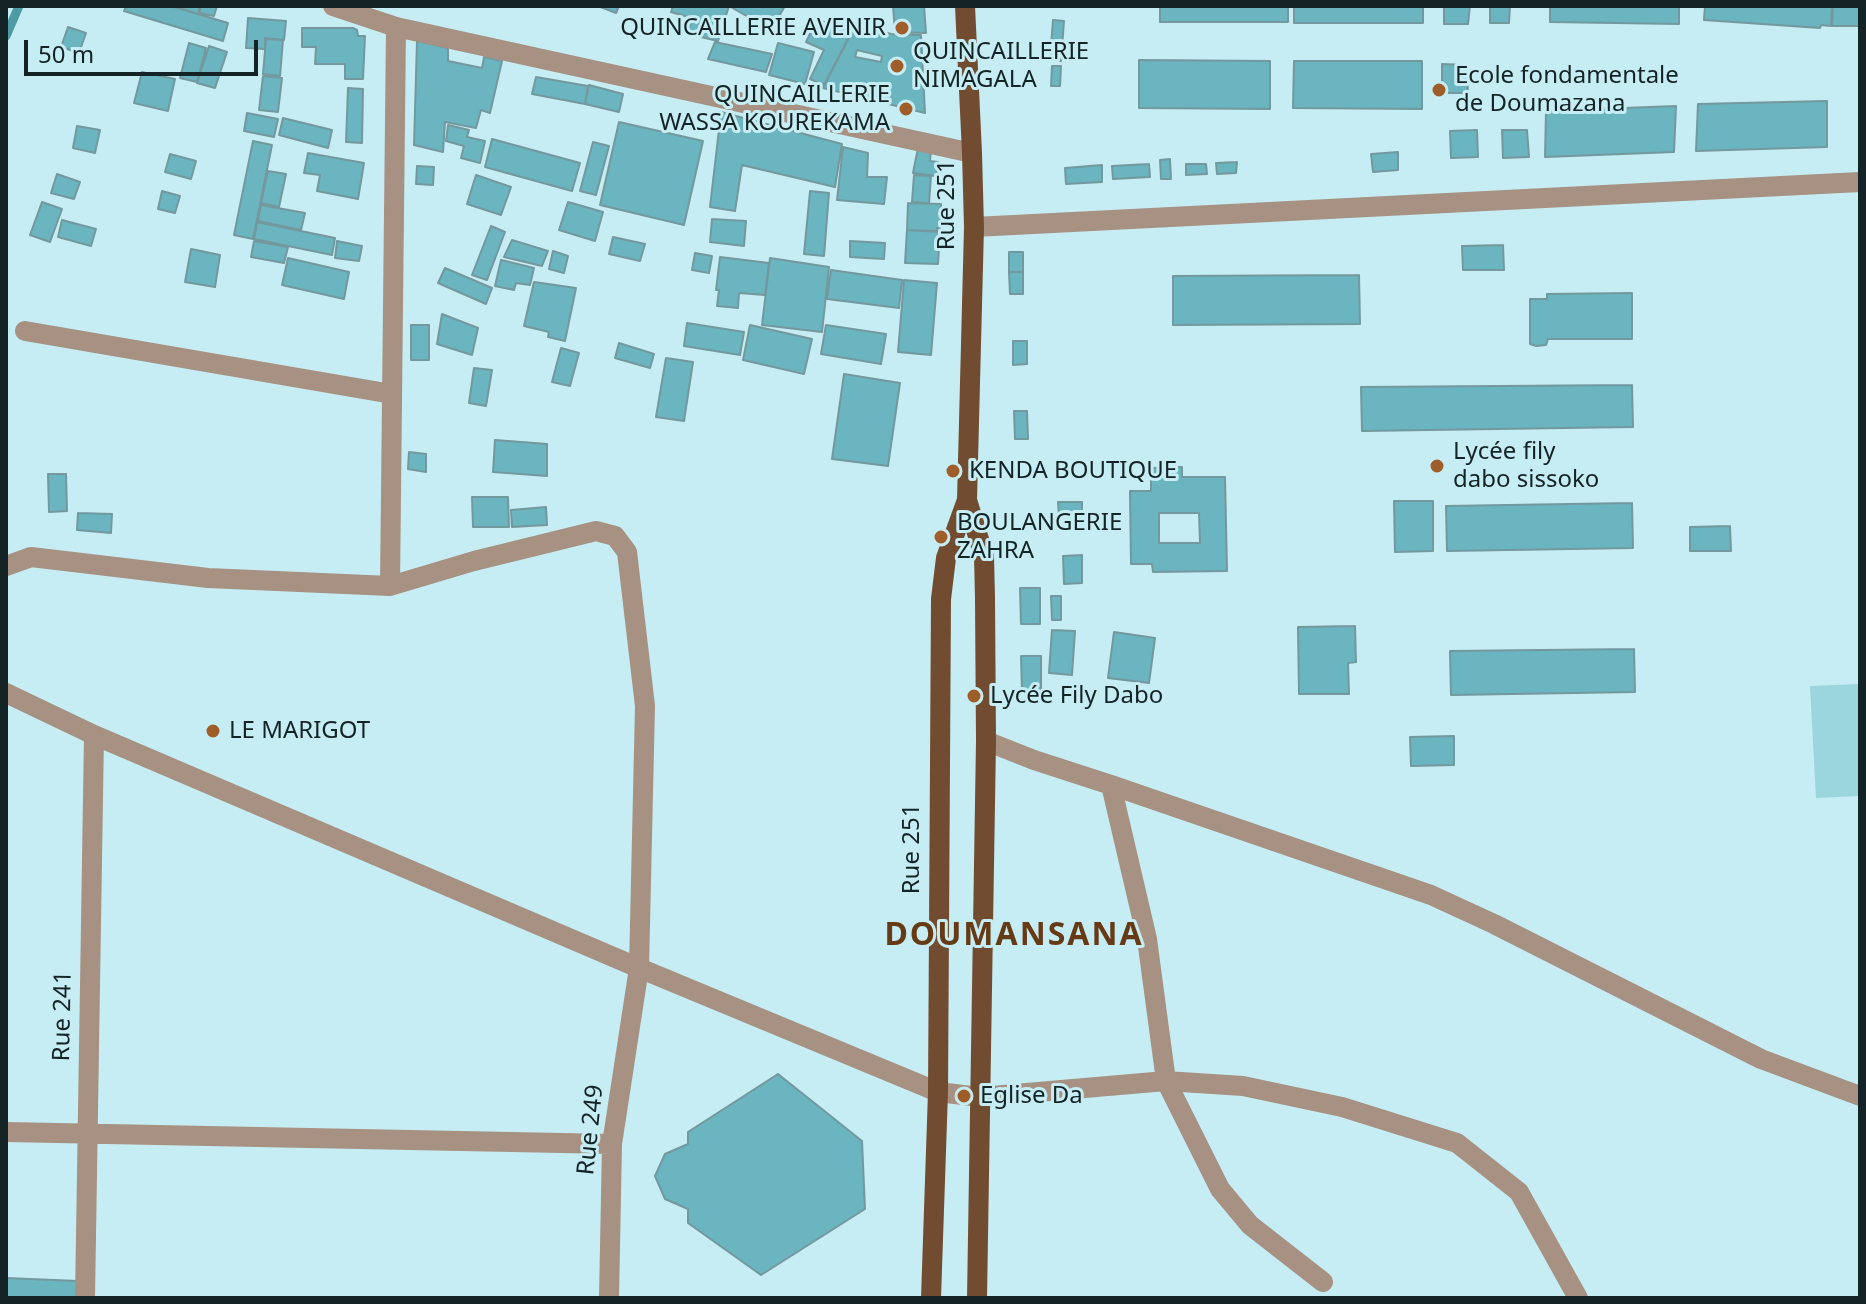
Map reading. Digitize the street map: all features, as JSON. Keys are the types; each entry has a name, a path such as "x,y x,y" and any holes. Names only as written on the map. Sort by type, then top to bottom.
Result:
{"main road":[{"name":"Rue 251","path":"965,6 974,227 967,500 984,556 986,741 977,1298"},
{"name":"Rue 251","path":"931,1298 938,1092 941,599 946,558 967,500"}],"street":[{"path":"333,6 396,27 972,153"},
{"path":"390,586 396,27"},
{"path":"974,227 1860,182"},
{"path":"25,331 392,394"},
{"name":"Rue 249","path":"6,566 31,557 208,578 390,586 474,561 596,531 615,536 627,552 645,706 639,968 612,1144 609,1298"},
{"path":"6,693 94,735 938,1092 980,1097 1166,1081 1243,1086 1342,1107 1457,1143 1519,1192 1578,1298"},
{"name":"Rue 241","path":"85,1298 94,735"},
{"path":"986,741 1431,895 1761,1059 1860,1096"},
{"path":"1111,785 1147,939 1166,1081 1220,1189 1250,1225 1323,1282"},
{"path":"6,1132 612,1144"}],"shaded area":[{"path":"1860,684 1860,796 1816,798 1810,686"}],"building":[{"path":"126,6 171,6 228,23 223,41 124,11"},
{"path":"173,6 200,6 198,14"},
{"path":"201,6 217,6 214,16 199,13"},
{"path":"598,6 619,6 616,13"},
{"path":"673,6 729,6 718,41 688,34 691,18 671,12"},
{"path":"729,6 785,6 771,30"},
{"path":"893,6 924,6 926,33 895,32"},
{"path":"1160,6 1288,6 1288,22 1160,22"},
{"path":"1294,6 1423,6 1423,23 1294,23"},
{"path":"1444,6 1470,6 1468,24 1444,24"},
{"path":"1490,6 1510,6 1509,23 1490,23"},
{"path":"1550,6 1679,6 1679,24 1550,22"},
{"path":"1705,6 1832,6 1831,26 1821,25 1820,28 1704,20"},
{"path":"1833,6 1860,6 1860,26 1832,26"},
{"path":"248,18 286,21 284,40 265,38 265,49 246,48"},
{"path":"817,19 851,33 824,85 810,79 824,50 806,42"},
{"path":"1053,20 1064,21 1061,61 1050,59"},
{"path":"856,24 891,34 921,35 925,113 823,88","holes":["857,50 882,56 881,62 855,57"]},
{"path":"68,27 86,33 79,53 61,47"},
{"path":"302,28 353,28 358,36 365,36 363,79 345,79 345,64 315,64 316,47 302,47"},
{"path":"266,39 283,40 280,76 263,74"},
{"path":"417,41 448,48 448,61 482,68 484,57 502,61 490,113 481,110 476,128 445,122 443,152 414,145"},
{"path":"715,42 772,54 766,72 708,59"},
{"path":"189,43 206,48 197,82 180,78"},
{"path":"778,43 814,52 805,84 769,75"},
{"path":"209,46 227,52 215,88 197,83"},
{"path":"1139,60 1270,61 1270,109 1139,108"},
{"path":"1294,61 1422,61 1422,109 1293,108"},
{"path":"1442,64 1467,65 1468,93 1442,93"},
{"path":"1052,66 1061,66 1060,86 1051,86"},
{"path":"142,72 175,79 168,111 134,103"},
{"path":"263,76 282,78 278,112 259,110"},
{"path":"536,77 588,86 585,104 532,94"},
{"path":"589,85 623,94 619,112 585,104"},
{"path":"348,88 363,89 362,143 346,142"},
{"path":"1827,101 1827,147 1696,151 1698,104"},
{"path":"1676,106 1674,152 1545,157 1546,111"},
{"path":"721,112 842,144 835,187 742,165 735,211 710,207"},
{"path":"247,113 278,119 274,137 244,131"},
{"path":"283,118 332,130 328,148 279,135"},
{"path":"619,122 703,141 684,225 600,205"},
{"path":"448,125 469,130 467,137 485,141 480,163 461,158 464,146 446,141"},
{"path":"77,126 100,130 95,153 73,148"},
{"path":"1477,130 1478,157 1451,158 1450,131"},
{"path":"1502,130 1527,130 1529,157 1503,158"},
{"path":"492,139 580,163 572,191 485,167"},
{"path":"253,141 272,145 253,239 234,235"},
{"path":"593,142 609,146 596,195 580,191"},
{"path":"843,147 868,153 867,177 887,177 884,204 837,200"},
{"path":"918,148 931,149 930,161 938,162 937,176 913,173"},
{"path":"1398,152 1398,170 1373,172 1371,154"},
{"path":"308,153 364,163 358,199 317,191 320,175 304,173"},
{"path":"170,154 196,161 191,179 165,172"},
{"path":"1170,159 1171,179 1161,179 1160,160"},
{"path":"1237,162 1236,173 1217,174 1216,163"},
{"path":"1149,164 1150,177 1113,179 1112,166"},
{"path":"1186,164 1206,164 1207,174 1186,175"},
{"path":"1102,165 1102,182 1066,184 1065,168"},
{"path":"417,166 434,167 433,185 416,184"},
{"path":"268,171 286,174 279,207 261,203"},
{"path":"57,174 80,182 74,199 51,193"},
{"path":"476,175 511,187 501,215 467,204"},
{"path":"914,175 931,176 929,203 912,202"},
{"path":"162,191 180,196 175,213 158,209"},
{"path":"810,191 829,193 824,256 804,254"},
{"path":"42,202 62,209 50,242 30,235"},
{"path":"568,202 603,212 595,241 559,230"},
{"path":"908,203 941,204 940,229 907,230"},
{"path":"261,205 305,213 301,230 258,221"},
{"path":"712,219 746,221 744,246 710,242"},
{"path":"62,220 96,229 91,246 58,237"},
{"path":"257,222 335,238 332,255 254,239"},
{"path":"491,226 505,232 487,280 472,275"},
{"path":"907,230 940,232 938,264 905,263"},
{"path":"613,237 645,244 640,261 609,254"},
{"path":"512,240 548,251 542,266 504,257"},
{"path":"254,241 288,247 284,263 251,257"},
{"path":"337,241 362,246 359,261 335,258"},
{"path":"850,241 885,243 884,259 850,257"},
{"path":"1503,245 1504,270 1463,270 1462,246"},
{"path":"191,249 220,255 215,287 185,282"},
{"path":"553,251 568,256 564,273 549,269"},
{"path":"1009,252 1023,252 1023,272 1009,272"},
{"path":"695,253 712,256 709,273 692,270"},
{"path":"720,257 769,263 765,295 739,293 738,308 717,306"},
{"path":"288,258 349,272 344,299 282,285"},
{"path":"770,258 829,267 822,332 762,325"},
{"path":"501,260 534,268 530,285 516,283 514,290 495,286"},
{"path":"445,268 492,288 486,304 438,283"},
{"path":"831,270 902,280 899,308 827,299"},
{"path":"1009,272 1023,272 1023,294 1010,294"},
{"path":"1359,275 1360,324 1173,325 1173,276"},
{"path":"904,280 937,283 931,355 898,352"},
{"path":"534,282 576,288 565,341 548,337 549,332 524,326"},
{"path":"1632,293 1632,339 1548,339 1546,345 1530,344 1530,299 1547,299 1547,294"},
{"path":"442,314 478,328 472,355 437,344"},
{"path":"687,323 744,332 740,355 684,346"},
{"path":"411,325 429,325 429,360 411,360"},
{"path":"750,325 812,339 804,374 743,360"},
{"path":"826,325 886,334 881,364 821,354"},
{"path":"1013,341 1027,341 1027,364 1013,365"},
{"path":"619,343 654,354 650,368 615,358"},
{"path":"561,348 579,353 570,386 552,382"},
{"path":"666,358 693,362 684,421 656,417"},
{"path":"474,368 492,370 486,406 469,403"},
{"path":"844,374 900,383 888,466 832,459"},
{"path":"1632,385 1633,427 1362,431 1361,387"},
{"path":"1014,411 1027,411 1028,439 1015,439"},
{"path":"495,440 547,444 547,476 493,472"},
{"path":"409,452 426,454 426,472 408,469"},
{"path":"1182,467 1182,477 1225,477 1227,571 1153,572 1152,564 1131,564 1130,491 1151,491 1151,468","holes":["1159,513 1199,513 1200,543 1159,543"]},
{"path":"48,474 66,474 67,511 49,512"},
{"path":"472,497 508,497 509,527 473,527"},
{"path":"1394,501 1433,501 1433,551 1395,552"},
{"path":"1058,502 1082,502 1082,519 1059,519"},
{"path":"1632,503 1633,548 1447,551 1446,506"},
{"path":"546,507 547,525 512,527 511,510"},
{"path":"78,513 112,514 111,533 77,530"},
{"path":"1730,526 1731,551 1690,551 1690,527"},
{"path":"1082,555 1082,583 1064,584 1063,556"},
{"path":"1020,588 1040,588 1040,624 1021,624"},
{"path":"1051,596 1061,596 1061,620 1052,620"},
{"path":"1355,626 1356,662 1348,663 1349,694 1299,694 1298,627"},
{"path":"1052,630 1075,631 1072,675 1049,673"},
{"path":"1114,632 1155,638 1149,683 1108,678"},
{"path":"1634,649 1635,692 1451,695 1450,651"},
{"path":"1021,656 1041,656 1041,691 1022,691"},
{"path":"1454,736 1454,765 1411,766 1410,737"},
{"path":"778,1074 862,1141 865,1209 761,1275 688,1223 688,1209 665,1199 655,1176 665,1154 688,1144 688,1132"},
{"path":"6,1278 78,1281 77,1298 6,1298"}],"waterway":[{"path":"6,36 19,6"}],"place":[{"name":"QUINCAILLERIE AVENIR","path":"902,28"},
{"name":"QUINCAILLERIE NIMAGALA","path":"897,66"},
{"name":"Ecole fondamentale de Doumazana","path":"1439,90"},
{"name":"QUINCAILLERIE WASSA KOUREKAMA","path":"906,109"},
{"name":"Lycée fily dabo sissoko","path":"1437,466"},
{"name":"KENDA BOUTIQUE","path":"953,471"},
{"name":"BOULANGERIE ZAHRA","path":"941,537"},
{"name":"Lycée Fily Dabo","path":"974,696"},
{"name":"LE MARIGOT","path":"213,731"},
{"name":"Eglise Da","path":"964,1096"}],"district":[{"name":"DOUMANSANA","path":"1014,936"}]}
